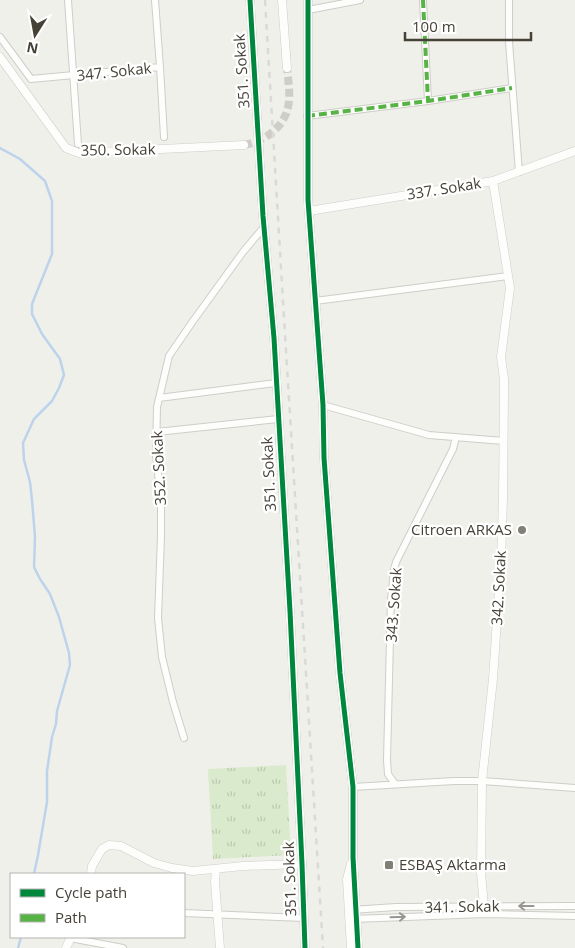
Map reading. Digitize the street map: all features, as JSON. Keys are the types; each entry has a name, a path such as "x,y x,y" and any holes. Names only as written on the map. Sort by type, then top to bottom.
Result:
{"street":[{"path":"68,0 78,144"},
{"name":"347. Sokak","path":"0,37 31,79 160,67 155,0"},
{"name":"351. Sokak","path":"250,0 294,678 305,948"},
{"path":"282,0 286,68"},
{"path":"308,0 307,116 309,211 323,405 324,458 340,664 353,787 352,909 358,948"},
{"path":"308,10 360,0"},
{"path":"423,0 428,102"},
{"path":"508,0 509,42 519,172"},
{"name":"350. Sokak","path":"0,57 66,148 79,153 244,145"},
{"path":"160,67 164,137"},
{"path":"307,116 428,102 512,88"},
{"name":"337. Sokak","path":"309,211 493,181 575,151"},
{"name":"342. Sokak","path":"484,906 481,873 482,781 498,610 504,441 504,379 501,357 510,288 493,181"},
{"name":"352. Sokak","path":"184,738 162,657 158,618 161,500 156,456 157,407 169,356 243,252 264,227"},
{"path":"315,301 508,276"},
{"path":"159,398 276,383"},
{"path":"323,405 429,435 504,441"},
{"path":"157,432 278,419"},
{"name":"343. Sokak","path":"395,784 388,774 387,760 394,570 396,562 453,449 456,437"},
{"path":"353,787 454,780 575,788"},
{"path":"90,873 92,866 102,849 109,845 121,846 154,863 193,871 243,866 302,864"},
{"path":"216,869 215,882 220,948"},
{"name":"341. Sokak","path":"352,909 575,906"},
{"path":"185,913 304,918"},
{"name":"341. Sokak","path":"353,919 485,914 575,916"},
{"path":"350,948 353,919"},
{"path":"66,948 71,938 123,948"}],"green space":[{"path":"286,765 291,855 213,859 208,769"}],"waterway":[{"path":"0,148 20,159 45,181 52,201 52,254 32,304 32,314 42,334 60,359 64,375 52,401 34,419 23,443 24,460 30,482 32,500 35,537 34,567 50,594 59,617 69,653 70,665 52,737 47,771 47,802 34,873"},
{"path":"18,948 21,938"}],"tunnel":[{"path":"244,145 268,136 284,117 289,97 287,68"}],"railway":[{"path":"265,0 323,948"}],"marked path":[{"path":"423,0 428,101"},
{"path":"307,116 428,101 512,88"}],"cycle path":[{"path":"250,0 263,216 274,338 290,611 305,948"},
{"path":"308,0 308,200 340,673 353,787 353,857 358,948"}],"place":[{"name":"Citroen ARKAS","path":"522,530"},
{"name":"ESBAŞ Aktarma","path":"389,865"}]}
